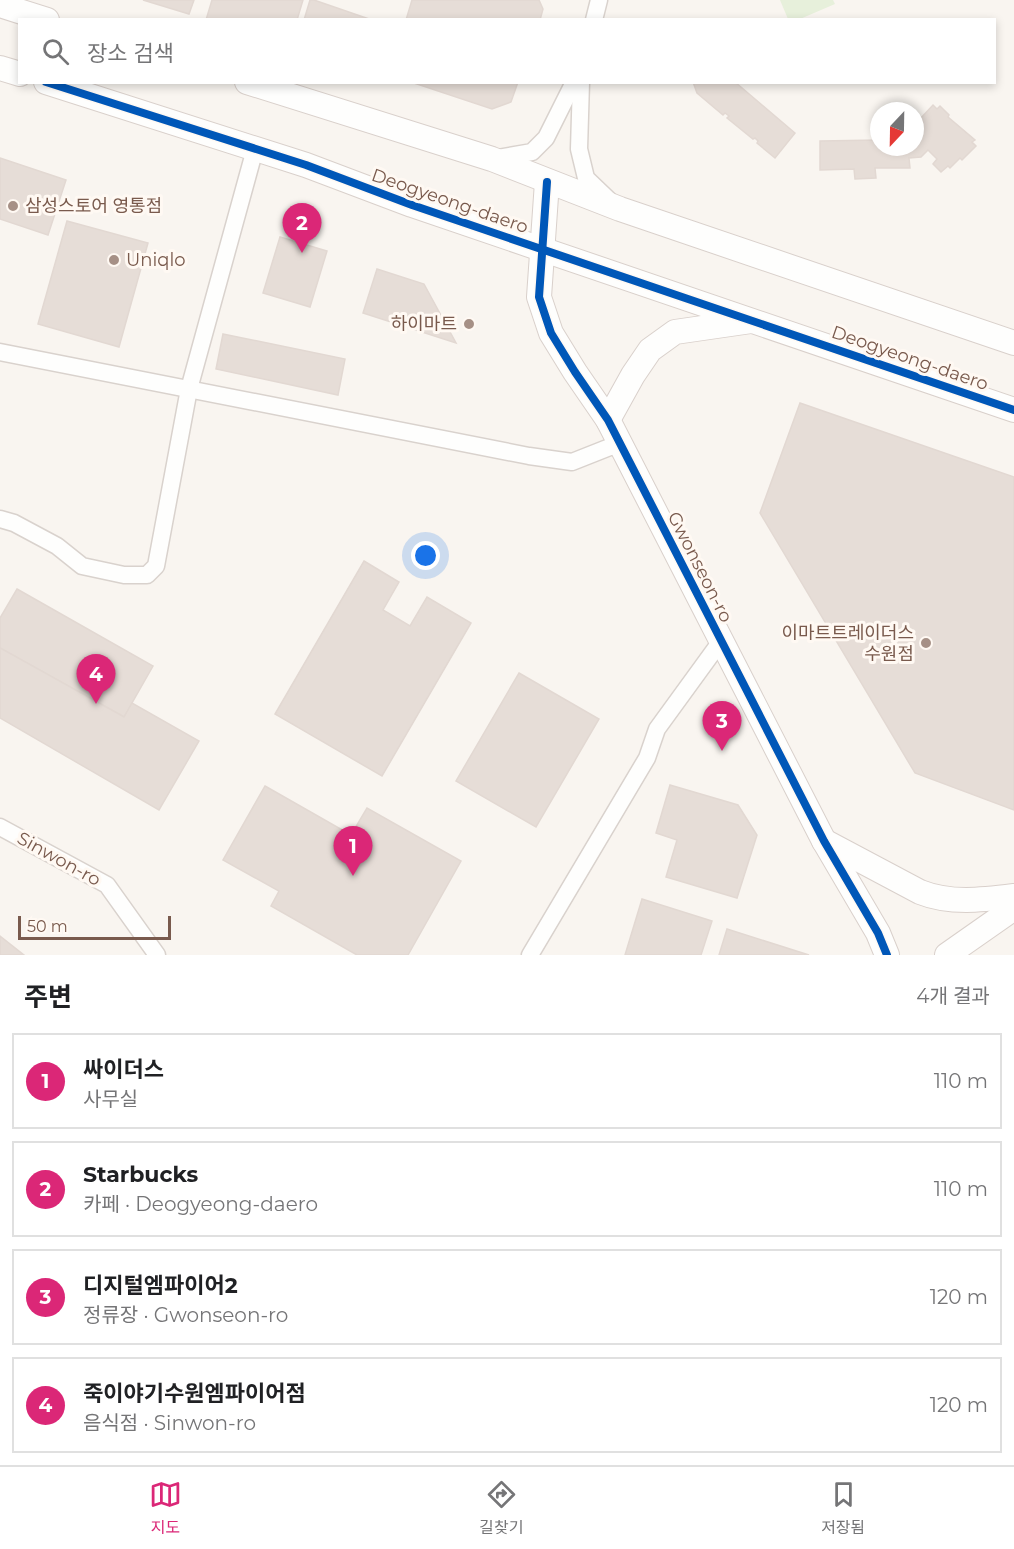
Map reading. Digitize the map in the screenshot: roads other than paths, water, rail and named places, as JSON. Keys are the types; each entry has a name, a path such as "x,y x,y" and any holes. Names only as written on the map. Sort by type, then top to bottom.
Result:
{"street":[{"path":"594,18 599,0"},
{"path":"0,5 41,18"},
{"path":"0,68 18,73"},
{"name":"Deogyeong-daero","path":"52,84 255,149 1014,410"},
{"path":"253,84 492,159 620,209 1014,343"},
{"path":"492,159 532,152 546,138 573,84"},
{"path":"581,84 579,149 586,178 620,209"},
{"path":"0,519 14,523 57,546 82,566 124,575 147,575 156,566 189,389 255,149"},
{"name":"Gwonseon-ro","path":"547,182 539,297 551,333 608,420 824,841 878,933 887,955"},
{"path":"608,420 650,350 675,332 755,320"},
{"path":"0,352 529,456 573,462 620,443"},
{"path":"530,955 647,758 657,729 721,641"},
{"name":"Sinwon-ro","path":"0,827 107,885 157,955"},
{"path":"824,841 920,892 936,898 977,900 1014,896"},
{"path":"947,955 1014,908"}],"place":[{"name":"삼성스토어 영통점","path":"13,206"},
{"name":"Starbucks","path":"302,253"},
{"name":"Uniqlo","path":"114,260"},
{"name":"하이마트","path":"469,324"},
{"name":"이마트트레이더스 수원점","path":"926,643"},
{"name":"죽이야기수원엠파이어점","path":"96,704"},
{"name":"디지털엠파이어2","path":"722,751"},
{"name":"싸이더스","path":"353,876"}]}
